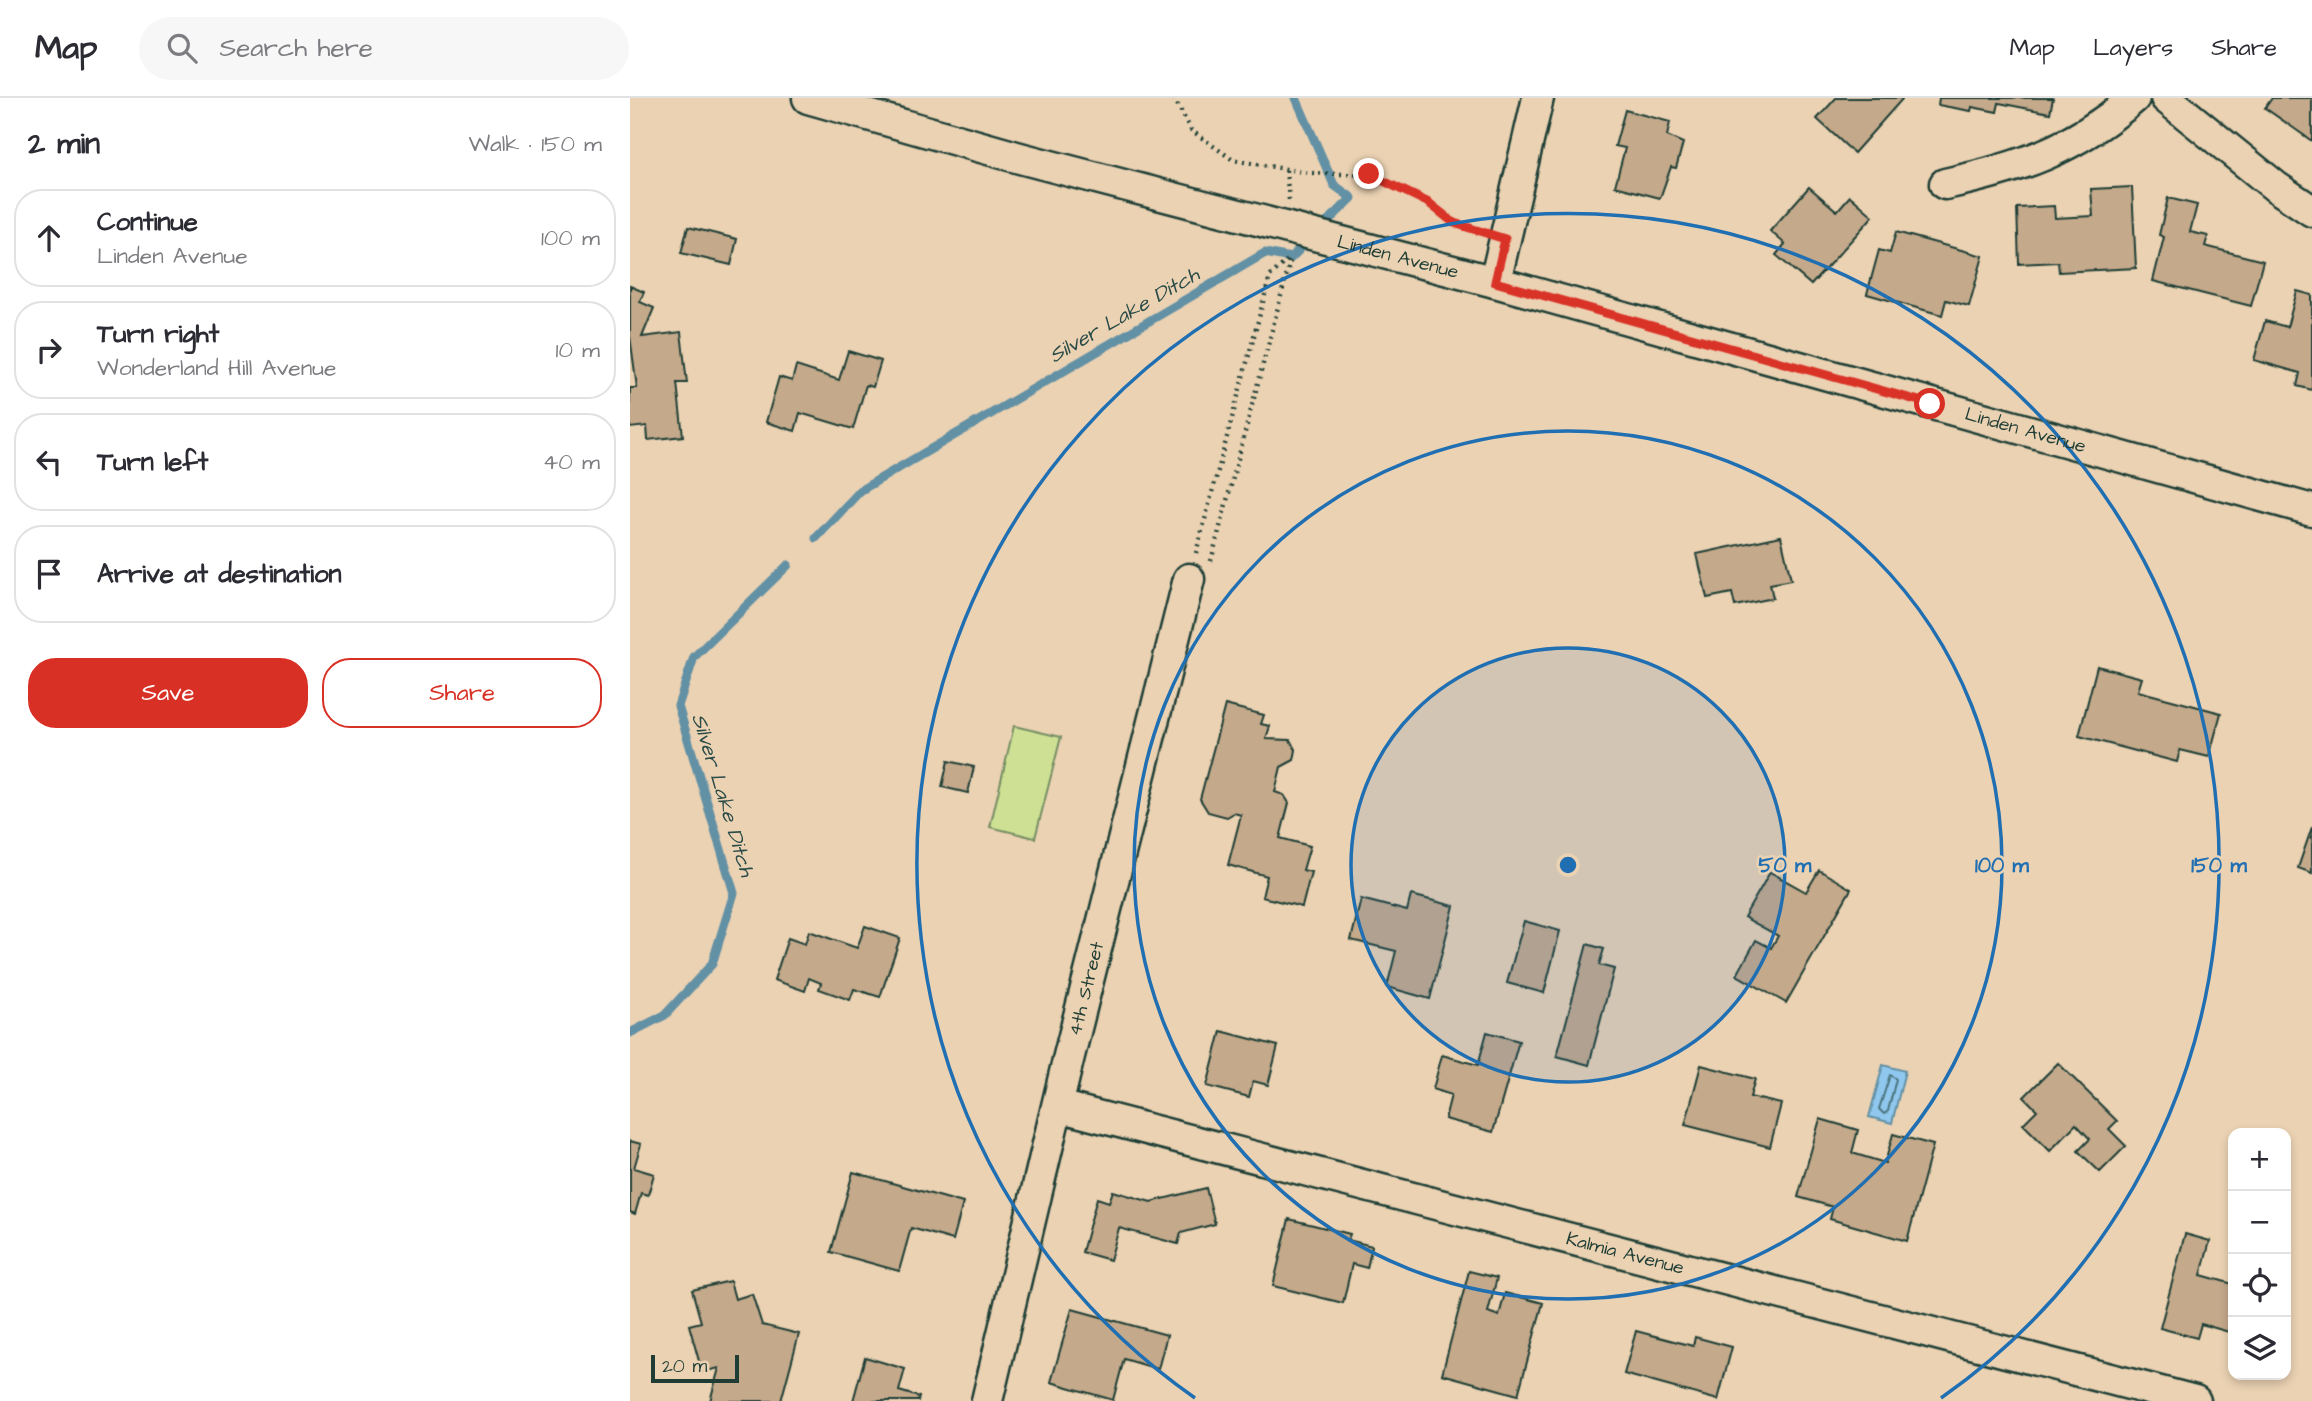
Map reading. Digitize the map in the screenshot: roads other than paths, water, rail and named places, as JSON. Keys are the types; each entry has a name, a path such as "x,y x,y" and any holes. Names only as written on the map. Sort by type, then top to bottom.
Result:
{"street":[{"name":"Linden Avenue","path":"809,98 1033,162 1495,282 2312,509"},
{"path":"1495,282 1538,98"},
{"path":"1945,184 2007,171 2059,150 2107,121 2134,98"},
{"path":"2166,98 2276,187 2312,211"},
{"name":"4th Street","path":"987,1401 1189,579"},
{"name":"Kalmia Avenue","path":"1058,1106 1294,1165 2194,1401"}],"water":[{"path":"1883,1065 1905,1071 1892,1123 1869,1117"}],"waterway":[{"name":"Silver Lake Ditch","path":"1296,98 1334,185 1352,198 1319,230"},
{"name":"Silver Lake Ditch","path":"816,538 861,490 1265,253 1291,258 1309,240"},
{"name":"Silver Lake Ditch","path":"630,1033 665,1015 712,964 734,893 678,706 694,657 788,565"}]}
